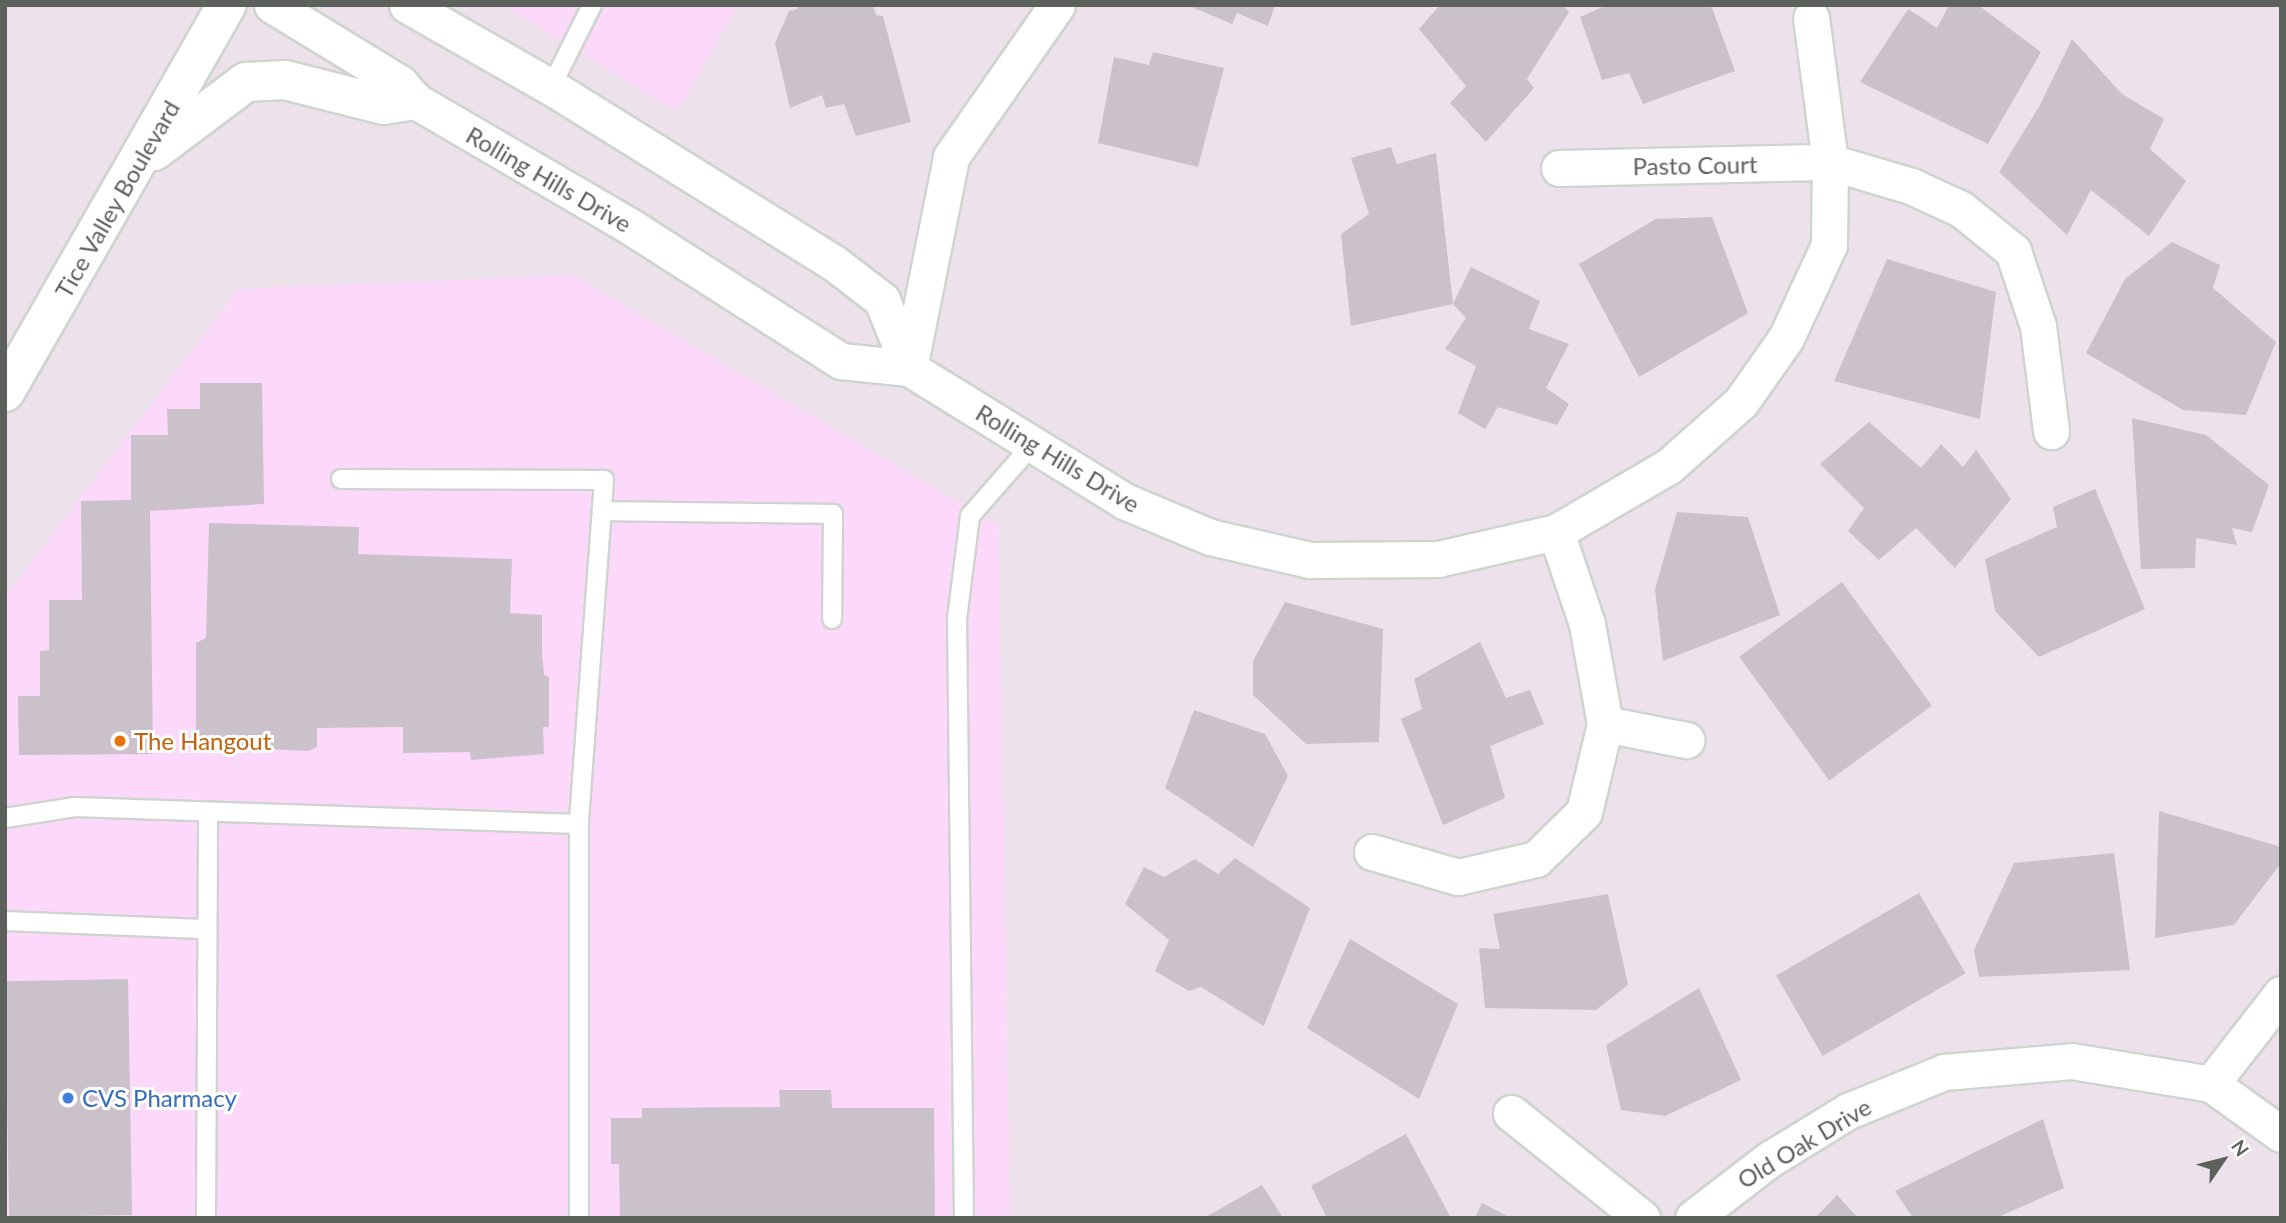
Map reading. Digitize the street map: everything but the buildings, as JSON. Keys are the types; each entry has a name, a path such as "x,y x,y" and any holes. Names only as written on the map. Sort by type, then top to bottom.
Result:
{"street":[{"name":"Tice Valley Boulevard","path":"5,392 139,163 227,5"},
{"name":"Rolling Hills Drive","path":"272,5 400,83 414,100 628,225 841,361 909,368 1124,501 1210,537 1310,560 1438,559 1556,532 1669,466 1741,402 1786,338 1829,245 1830,162 1811,18"},
{"path":"909,368 951,157 1057,5"},
{"path":"417,8 781,228 882,300 909,368"},
{"path":"139,163 246,82 285,80 384,105 414,100"},
{"name":"Pasto Court","path":"1559,168 1830,162 1911,186 1961,209 2013,251 2038,326 2051,431"},
{"path":"1371,852 1458,877 1536,859 1584,812 1605,724 1587,624 1556,532"},
{"path":"1605,724 1686,740"},
{"path":"2211,1084 2281,994"},
{"name":"Old Oak Drive","path":"1693,1218 1770,1159 1848,1111 1944,1072 2072,1061 2211,1084 2281,1134"},
{"path":"1511,1113 1642,1218"}],"lane":[{"path":"551,87 592,5"},
{"path":"964,1218 957,619 970,516 1033,444"},
{"path":"341,479 604,480 579,824 579,1218"},
{"path":"603,511 833,513 832,619"},
{"path":"5,818 75,807 579,824"},
{"path":"206,1218 208,812"},
{"path":"5,921 206,929"}],"shaded area":[{"path":"504,5 738,5 677,112"},
{"path":"573,275 999,526 1010,1218 5,1218 5,597 239,289"}],"place":[{"name":"The Hangout","path":"120,741"},
{"name":"CVS Pharmacy","path":"68,1098"}]}
